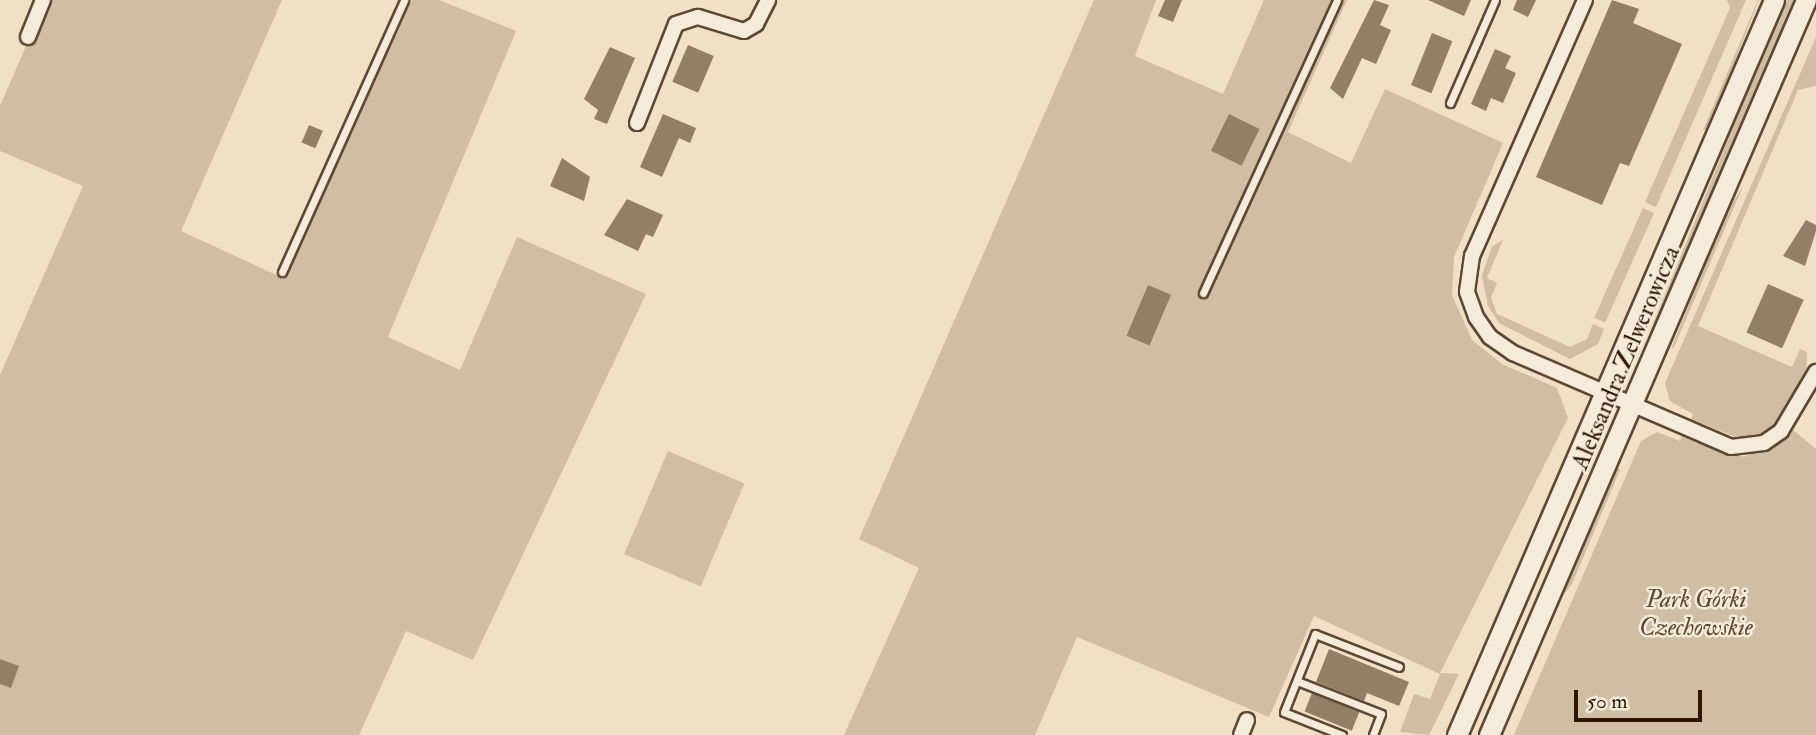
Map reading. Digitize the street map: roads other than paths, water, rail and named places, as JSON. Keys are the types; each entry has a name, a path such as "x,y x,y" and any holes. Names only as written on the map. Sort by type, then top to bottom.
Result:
{"street":[{"path":"27,37 43,0"},
{"path":"637,122 676,24 698,17 744,31 756,24 768,0"},
{"path":"1585,0 1472,256 1467,292 1476,317 1500,346 1731,447 1746,447 1781,431 1816,372"},
{"name":"Aleksandra Zelwerowicza","path":"1457,735 1774,0"},
{"name":"Aleksandra Zelwerowicza","path":"1489,735 1806,0"},
{"path":"1241,735 1247,720"}],"lane":[{"path":"282,272 404,0"},
{"path":"1203,293 1337,0"},
{"path":"1450,103 1496,0"},
{"path":"1796,23 1816,2"},
{"path":"1342,735 1284,712 1315,634 1399,667"},
{"path":"1297,681 1381,714 1373,735"}],"park label":[{"name":"Park Górki Czechowskie","path":"1696,614"}]}
